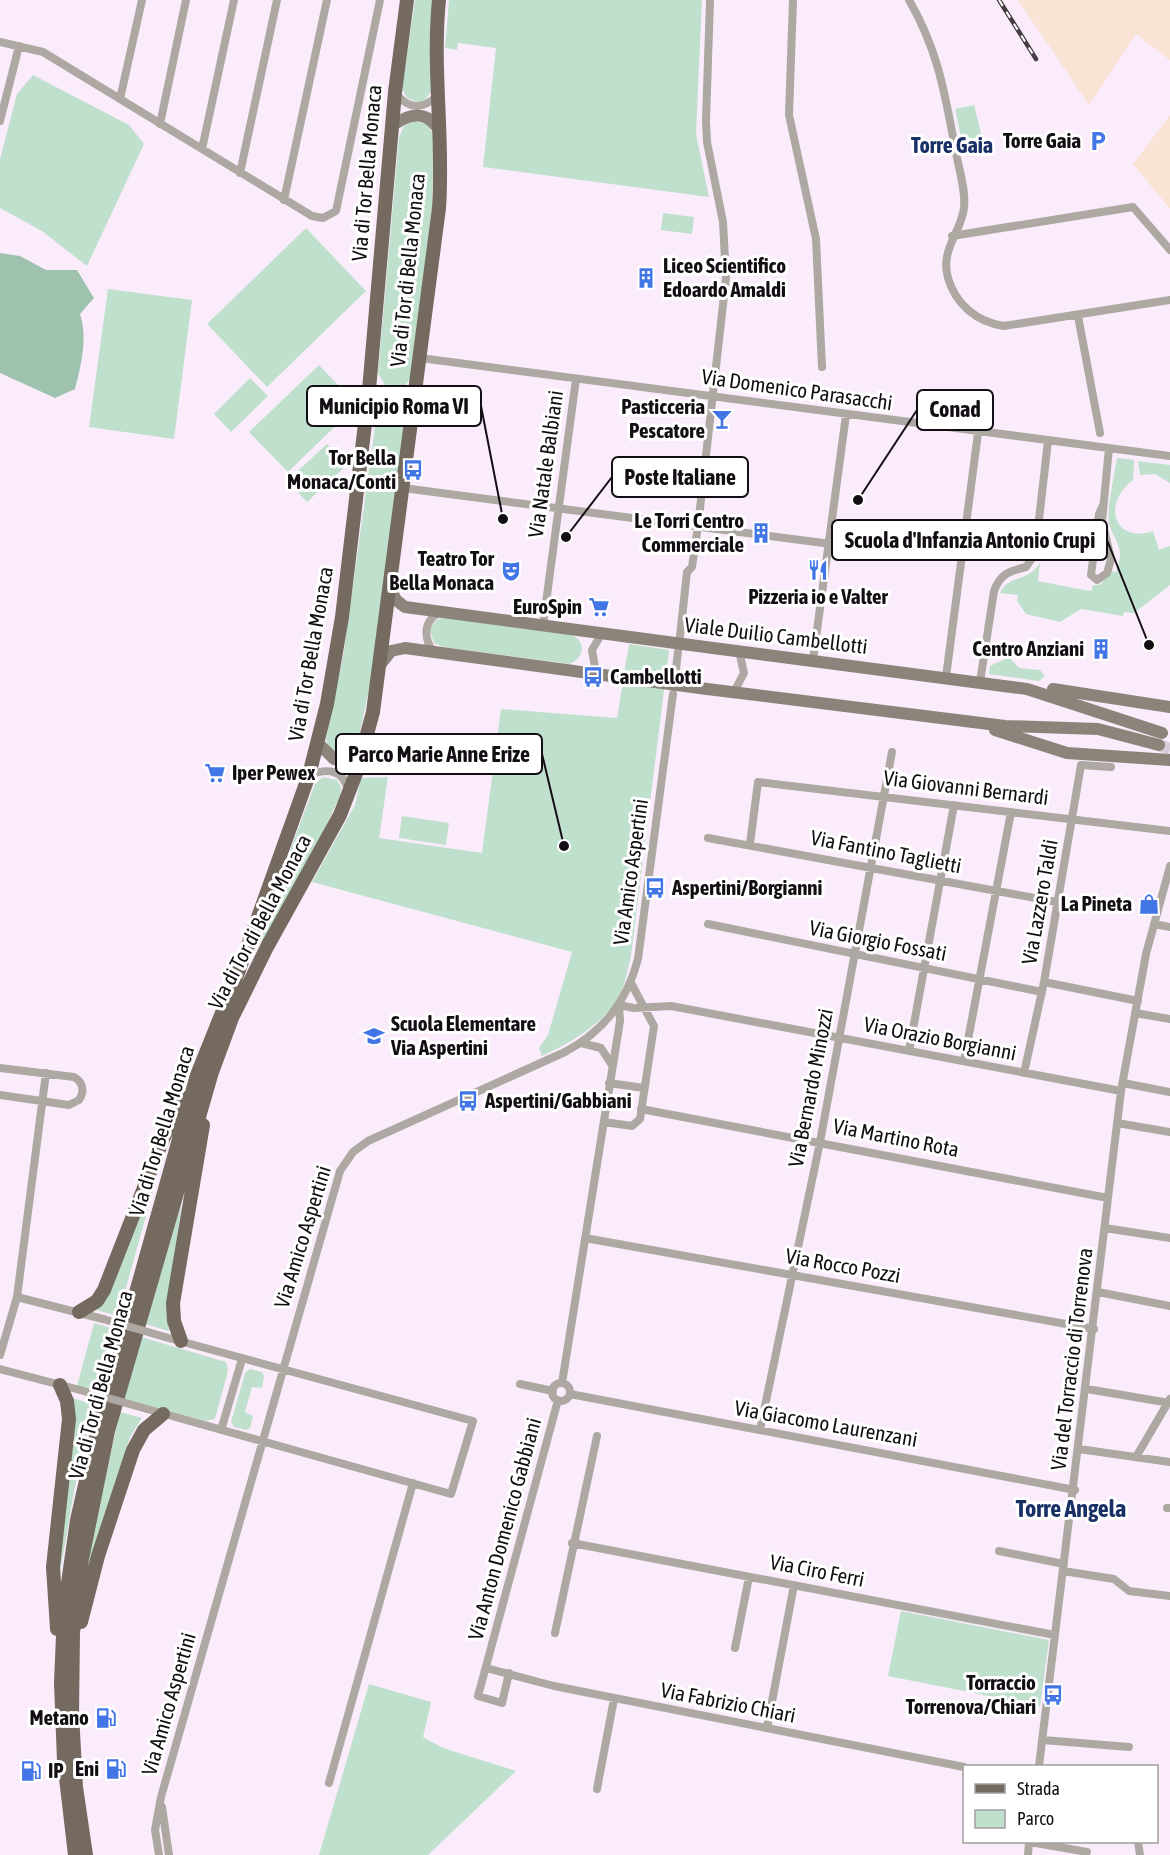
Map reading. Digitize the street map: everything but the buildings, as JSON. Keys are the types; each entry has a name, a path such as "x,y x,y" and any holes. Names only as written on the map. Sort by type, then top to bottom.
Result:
{"main road":[{"name":"Via di Tor Bella Monaca","path":"75,1855 64,1761 69,1567 85,1481 197,1075 238,973 309,775 332,680 346,590 369,390 395,92 407,0"},
{"name":"Via di Tor di Bella Monaca","path":"86,1855 73,1757 67,1660 79,1576 100,1464 152,1273 212,1072 232,1018 267,947 326,843 348,794 361,757 372,712 439,208 441,134 439,0"},
{"path":"392,126 406,117 422,115 432,121 441,134"},
{"name":"Viale Duilio Cambellotti","path":"380,665 395,649 434,652 974,722 1011,726 1098,729 1160,739 1027,689 402,605 390,588"},
{"path":"1027,689 1052,689 1170,707"},
{"path":"974,722 1060,752 1170,760"},
{"path":"318,743 334,759 361,757"},
{"path":"181,1341 174,1321 174,1303 212,1072"},
{"path":"79,1312 97,1300 104,1290 164,1139 197,1075"},
{"path":"60,1385 69,1419 53,1574 67,1660"},
{"path":"67,1660 132,1450 144,1430 163,1414"}],"street":[{"path":"120,99 142,0"},
{"path":"160,124 186,0"},
{"path":"202,149 234,0"},
{"path":"240,173 277,0"},
{"path":"284,200 327,0"},
{"path":"0,42 43,52 284,200 312,216 323,218 336,211 380,0"},
{"path":"680,636 687,572 692,567 698,526 726,265 723,222 707,142 710,0"},
{"path":"793,0 789,115 816,238 822,367"},
{"path":"909,0 936,54 956,151 964,207 952,236 947,258 948,278 960,302 978,317 1004,326 1170,300"},
{"path":"0,121 19,46"},
{"path":"395,92 404,103 417,107 429,104 440,94"},
{"path":"952,236 1133,207 1170,250"},
{"path":"1078,316 1100,433"},
{"name":"Via Domenico Parasacchi","path":"420,358 978,433 1170,456"},
{"name":"Via Natale Balbiani","path":"543,625 576,379"},
{"path":"813,660 831,544 846,415"},
{"path":"946,677 978,433"},
{"path":"980,682 994,591 998,579 1005,573 1026,567 1035,554 1048,441"},
{"path":"1103,506 1099,514 1091,575 1097,580 1107,573 1111,559 1102,521 1109,448"},
{"path":"403,488 831,544"},
{"path":"434,652 428,642 426,628 431,617 440,611"},
{"path":"596,673 592,650 602,633"},
{"path":"675,678 678,651"},
{"path":"734,692 744,673 739,651"},
{"name":"Via Amico Aspertini","path":"159,1855 155,1830 161,1797 338,1176 352,1152 377,1136 580,1043 602,1026 619,1005 631,982 638,959 673,694"},
{"name":"Via Bernardo Minozzi","path":"760,1430 820,1142 892,752"},
{"name":"Via Lazzero Taldi","path":"1024,1073 1044,982 1081,765 1111,767"},
{"path":"309,775 322,771 336,772 345,779 348,794"},
{"name":"Via Giovanni Bernardi","path":"750,844 758,782 1170,831"},
{"path":"909,1051 954,805"},
{"path":"964,1061 1011,812"},
{"name":"Via Fantino Taglietti","path":"708,838 1057,902"},
{"name":"Via del Torraccio di Torrenova","path":"1039,1765 1075,1490 1122,1087 1146,957 1170,868"},
{"name":"Via Giorgio Fossati","path":"708,924 1042,992"},
{"path":"1154,924 1170,927"},
{"path":"604,1122 634,1126 638,1122 641,1109 654,1026 631,982"},
{"path":"1044,982 1138,1001"},
{"path":"562,1383 621,1016 619,1005"},
{"name":"Via Orazio Borgianni","path":"619,1005 645,1008 671,1006 1024,1073 1170,1092"},
{"path":"1135,1013 1170,1019"},
{"path":"580,1043 600,1048 612,1065"},
{"path":"0,1068 76,1078 82,1084 83,1092 79,1100 72,1105 0,1095"},
{"path":"0,1355 17,1297 46,1073"},
{"path":"609,1083 644,1088"},
{"name":"Via Martino Rota","path":"641,1109 1108,1198"},
{"path":"1117,1123 1170,1132"},
{"path":"1105,1228 1170,1238"},
{"name":"Via Rocco Pozzi","path":"585,1238 1094,1329"},
{"path":"1098,1292 1170,1306"},
{"path":"0,1369 451,1494 473,1421 17,1297"},
{"path":"221,1430 242,1359"},
{"path":"552,1391 557,1384 562,1383"},
{"path":"520,1384 552,1391 558,1400 567,1399 570,1394 569,1388 562,1383"},
{"path":"1087,1389 1169,1401 1136,1457"},
{"name":"Via Giacomo Laurenzani","path":"570,1394 1075,1490"},
{"name":"Via Anton Domenico Gabbiani","path":"510,1673 502,1703 478,1696 558,1400"},
{"path":"555,1633 572,1543 597,1436"},
{"path":"1080,1449 1170,1462"},
{"path":"329,1783 412,1483"},
{"name":"Via Ciro Ferri","path":"572,1543 1056,1635"},
{"path":"999,1551 1114,1579 1126,1590 1170,1596"},
{"path":"735,1648 749,1576"},
{"path":"767,1728 794,1585"},
{"name":"Via Fabrizio Chiari","path":"486,1668 614,1699 963,1767"},
{"path":"597,1789 614,1699"},
{"path":"1042,1740 1129,1747"},
{"name":"Via Amico Aspertini","path":"161,1797 169,1855"},
{"path":"1036,1843 1087,1851"}],"shaded area":[{"path":"1018,0 1170,0 1170,60 1136,34 1089,105"},
{"path":"1170,115 1170,209 1133,164"}],"green space":[{"path":"415,0 433,0 432,90 425,100 417,102 407,98 402,89"},
{"path":"449,0 702,0 696,134 709,197 483,167 496,48 458,43 457,50 445,48"},
{"path":"33,75 129,125 144,144 87,266 42,231 0,208 0,159 17,94"},
{"path":"974,105 982,137 962,142 955,109"},
{"path":"414,121 426,124 434,135 432,208 411,377 403,386 393,388 385,385 378,373 399,137 404,126"},
{"path":"663,213 694,217 692,234 661,230"},
{"path":"306,228 366,291 267,387 207,324"},
{"path":"0,253 20,256 46,270 77,270 94,298 80,314 84,342 75,389 55,398 0,373"},
{"path":"108,289 192,300 174,439 89,427"},
{"path":"319,365 357,405 288,472 249,432"},
{"path":"250,378 268,396 231,432 214,414"},
{"path":"391,408 401,413 405,423 371,680 357,745 352,752 337,754 328,746 326,738 344,651 376,419 383,409"},
{"path":"327,444 347,465 307,502 287,481"},
{"path":"1117,458 1134,460 1133,480 1117,500 1115,511 1117,520 1130,532 1140,534 1153,531 1159,550 1170,546 1170,585 1134,613 1124,612 1123,616 1081,609 1060,622 1026,614 1017,601 1018,595 1000,593 1008,583 1030,573 1040,563 1038,581 1092,591 1092,586 1101,584 1111,571 1116,572 1120,550 1108,518"},
{"path":"1138,461 1170,465 1170,483 1155,474 1140,475"},
{"path":"445,617 573,635 580,642 582,651 578,658 570,664 443,647 434,643 430,630 436,620"},
{"path":"629,644 669,650 631,956 620,994 607,1013 581,1035 542,1056 539,1048 548,1035 572,952 312,882 355,805 361,778 388,777 379,838 482,853 501,709 617,718"},
{"path":"1009,657 1019,668 1040,670 1045,676 1039,681 989,674 990,666"},
{"path":"323,777 337,780 341,787 340,796 308,864 262,943 256,941 315,784"},
{"path":"402,816 449,823 446,845 399,838"},
{"path":"155,1184 118,1316 96,1310 152,1185"},
{"path":"183,1193 167,1312 169,1331 145,1324"},
{"path":"94,1323 114,1329 97,1391 77,1386"},
{"path":"141,1337 226,1362 228,1371 215,1419 206,1421 124,1399"},
{"path":"250,1369 262,1372 264,1376 262,1388 252,1387 245,1412 253,1416 250,1428 246,1430 234,1427 231,1422 245,1373"},
{"path":"70,1397 94,1405 74,1491 60,1573 55,1568"},
{"path":"120,1412 142,1418 130,1437 87,1575 90,1545"},
{"path":"901,1611 1049,1640 1040,1706 888,1676"},
{"path":"369,1684 431,1702 423,1737 443,1748 516,1771 428,1855 319,1855"}],"tunnel":[{"path":"1159,745 1170,749"}],"railway":[{"path":"999,0 1036,59"}],"place":[{"name":"Torre Gaia","path":"1098,141"},
{"name":"Liceo Scientifico Edoardo Amaldi","path":"646,278"},
{"name":"Pasticceria Pescatore","path":"722,419"},
{"name":"Tor Bella Monaca/Conti","path":"413,470"},
{"name":"Conad","path":"858,500"},
{"name":"Municipio Roma VI","path":"503,519"},
{"name":"Le Torri Centro Commerciale","path":"761,533"},
{"name":"Poste Italiane","path":"566,537"},
{"name":"Pizzeria io e Valter","path":"818,570"},
{"name":"Teatro Tor Bella Monaca","path":"511,571"},
{"name":"EuroSpin","path":"599,607"},
{"name":"Scuola d'Infanzia Antonio Crupi","path":"1149,645"},
{"name":"Centro Anziani","path":"1101,649"},
{"name":"Cambellotti","path":"593,677"},
{"name":"Iper Pewex","path":"215,773"},
{"name":"Parco Marie Anne Erize","path":"564,846"},
{"name":"Aspertini/Borgianni","path":"655,888"},
{"name":"La Pineta","path":"1149,904"},
{"name":"Scuola Elementare Via Aspertini","path":"374,1036"},
{"name":"Aspertini/Gabbiani","path":"468,1101"},
{"name":"Torraccio Torrenova/Chiari","path":"1053,1695"},
{"name":"Metano","path":"106,1718"},
{"name":"Eni","path":"116,1769"},
{"name":"IP","path":"31,1771"}],"district":[{"name":"Torre Gaia","path":"952,145"},
{"name":"Torre Angela","path":"1071,1509"}]}
